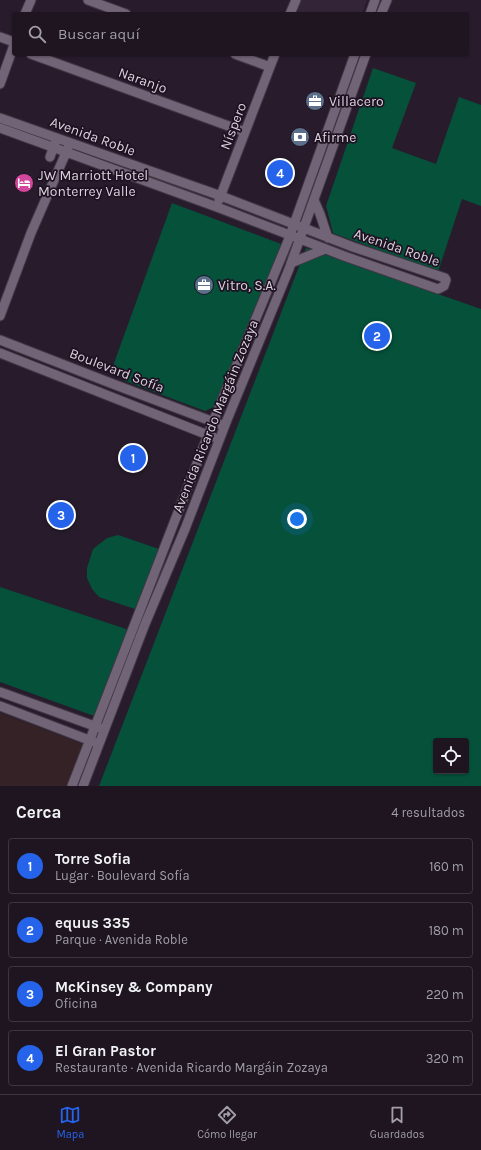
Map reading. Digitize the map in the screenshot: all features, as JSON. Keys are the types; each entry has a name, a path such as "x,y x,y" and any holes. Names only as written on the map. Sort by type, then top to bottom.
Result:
{"street":[{"path":"26,12 30,0"},
{"path":"88,0 121,12"},
{"path":"291,12 295,0"},
{"path":"371,12 375,0"},
{"path":"383,12 387,0"},
{"path":"0,37 12,45"},
{"path":"0,84 12,51"},
{"name":"Naranjo","path":"37,56 245,132"},
{"path":"240,56 270,67"},
{"name":"Níspero","path":"217,207 274,56"},
{"name":"Avenida Ricardo Margáin Zozaya","path":"72,786 213,422 290,235 354,56"},
{"name":"Avenida Ricardo Margáin Zozaya","path":"83,786 100,745 145,624 185,530 225,426 292,263 365,56"},
{"name":"Avenida Roble","path":"0,118 221,196 328,238 445,278 446,280 444,286 438,289 391,273 217,207 0,128"},
{"path":"50,157 57,138"},
{"path":"0,316 31,233 70,143"},
{"path":"314,200 328,238"},
{"path":"292,263 325,249"},
{"path":"391,273 394,261"},
{"name":"Boulevard Sofía","path":"0,340 225,426"},
{"name":"Boulevard Sofía","path":"0,354 220,439"},
{"path":"0,692 105,730"},
{"path":"0,706 100,745"}],"shaded area":[{"path":"301,0 367,0 363,12 297,12"},
{"path":"0,713 83,744 67,786 0,786"}],"green space":[{"path":"373,68 416,83 392,148 436,164 459,97 481,105 481,206 462,199 438,272 333,233 326,206"},
{"path":"172,203 281,244 220,404 205,411 125,381 116,372 114,363"},
{"path":"306,248 481,309 481,786 99,786"},
{"path":"118,535 162,550 138,610 99,597 92,589 87,578 87,568 93,549 107,538"},
{"path":"0,587 129,630 97,717 0,682"}],"place":[{"name":"Villacero","path":"315,101"},
{"name":"Afirme","path":"300,137"},
{"name":"El Gran Pastor","path":"280,173"},
{"name":"JW Marriott Hotel Monterrey Valle","path":"24,183"},
{"name":"Vitro, S.A.","path":"204,285"},
{"name":"equus 335","path":"377,336"},
{"name":"Torre Sofia","path":"133,458"},
{"name":"McKinsey & Company","path":"61,515"}]}
